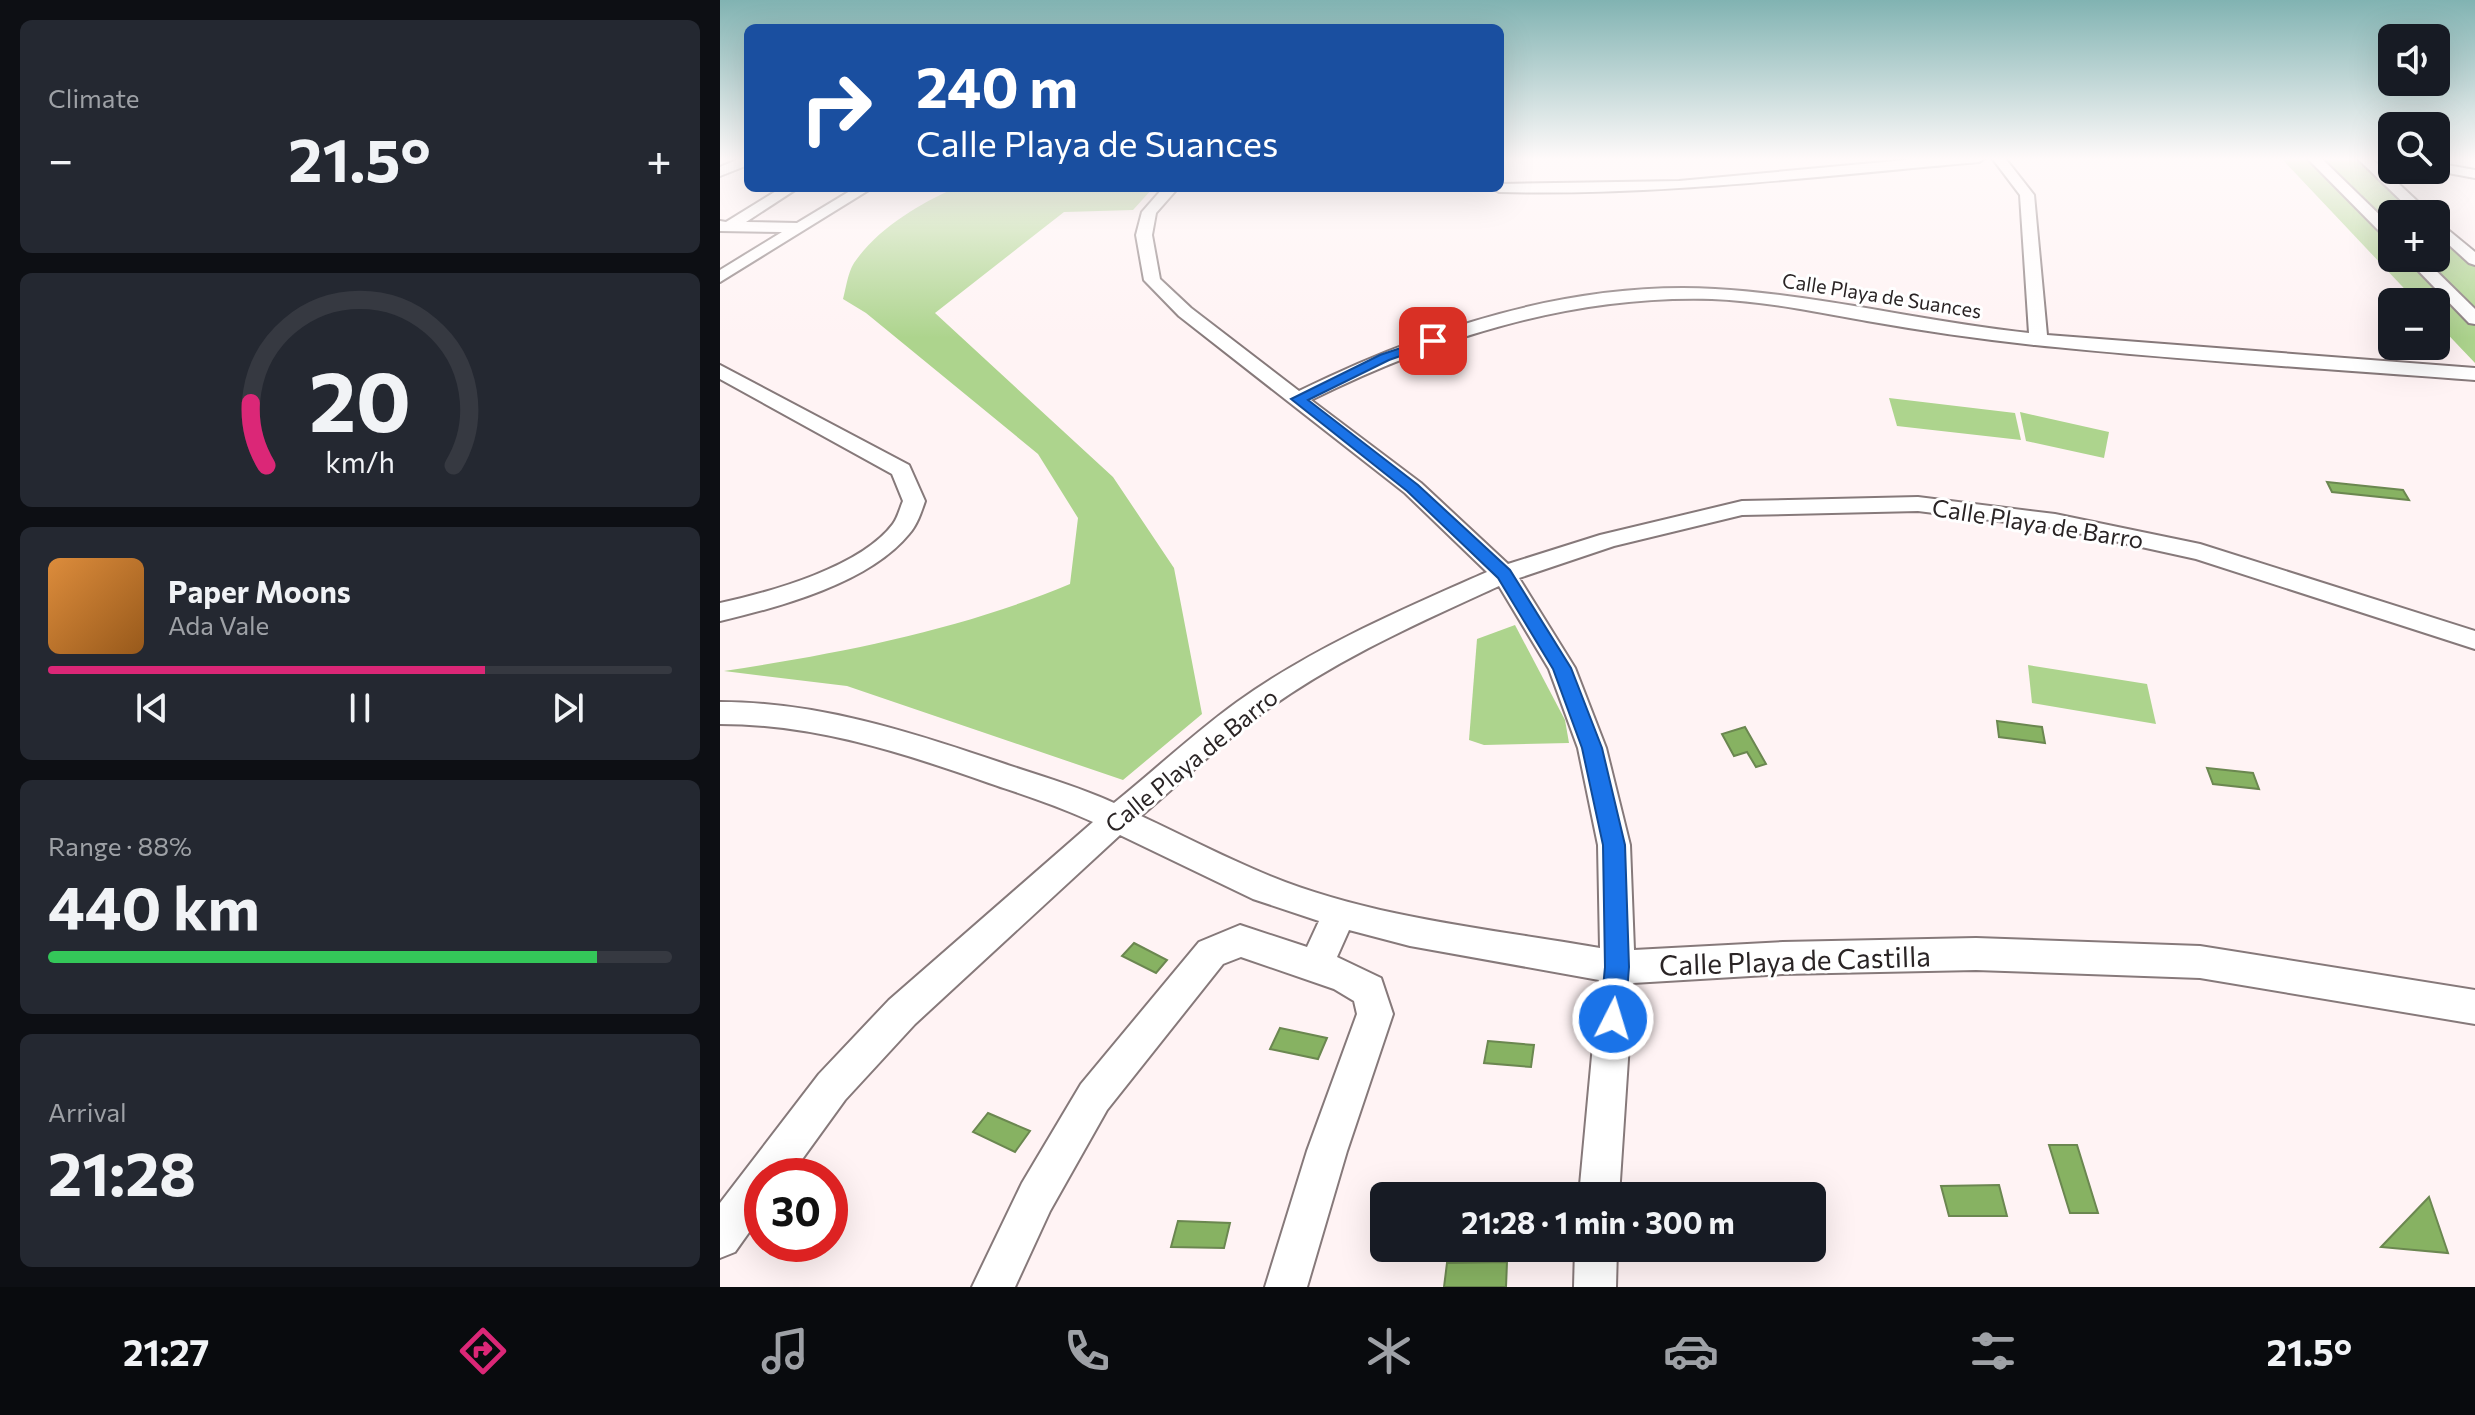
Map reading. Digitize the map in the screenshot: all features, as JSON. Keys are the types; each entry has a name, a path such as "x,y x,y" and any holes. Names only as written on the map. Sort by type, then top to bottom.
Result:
{"street":[{"path":"720,277 816,218"},
{"path":"1148,218 1144,235 1152,280 1185,312 1413,488 1504,574 1562,668 1592,748 1614,845 1617,967 1600,1182"},
{"path":"2029,218 2038,340"},
{"path":"725,226 800,228"},
{"path":"2450,238 2475,260"},
{"path":"2428,272 2475,319"},
{"name":"Calle Playa de Suances","path":"1298,399 1384,358 1483,324 1566,305 1658,295 1756,298 1852,315 2038,340 2475,374"},
{"path":"720,371 901,470 914,501 901,530 866,560 800,588 722,611"},
{"name":"Calle Playa de Barro","path":"779,1158 832,1087 902,1012 1202,744 1306,670 1378,631 1504,574 1608,540 1742,508 1918,504 2055,521 2200,552 2475,640"},
{"name":"Calle Playa de Castilla","path":"720,713 754,713 831,723 921,747 1083,803 1264,889 1340,913 1410,930 1617,967 1783,958 1976,954 2200,962 2475,1007"},
{"path":"1316,966 1340,913"},
{"path":"993,1287 1036,1197 1094,1097 1211,953 1240,941 1316,966 1369,990 1375,1014 1327,1151 1286,1287"},
{"path":"720,1237 744,1205"},
{"path":"1595,1287 1596,1262"}],"shaded area":[{"path":"902,218 1056,218 935,313 1113,477 1174,568 1202,714 1123,780 847,686 724,671 900,638 986,614 1070,584 1078,518 1038,454 866,313 843,299 852,267 874,239"},
{"path":"2338,218 2378,218 2378,261"},
{"path":"2450,235 2475,258 2475,363 2450,337 2450,288 2404,288 2389,272 2450,272"},
{"path":"1889,398 2015,413 2021,440 1897,426"},
{"path":"2020,412 2109,432 2104,458 2026,441"},
{"path":"2327,482 2403,490 2409,500 2332,492"},
{"path":"1515,625 1565,720 1569,743 1484,745 1469,740 1477,639"},
{"path":"2028,665 2147,684 2156,724 2032,703"},
{"path":"1997,721 2042,727 2045,743 1999,737"},
{"path":"1745,727 1766,764 1756,767 1747,752 1734,756 1722,734"},
{"path":"2207,768 2253,773 2259,789 2213,784"},
{"path":"1134,943 1167,960 1156,973 1122,956"},
{"path":"1280,1028 1327,1038 1318,1059 1270,1049"},
{"path":"1488,1041 1534,1045 1531,1067 1484,1063"},
{"path":"988,1113 1030,1131 1015,1152 973,1132"},
{"path":"2049,1145 2077,1145 2098,1213 2070,1213"},
{"path":"1999,1185 2007,1216 1949,1216 1941,1186"},
{"path":"2429,1197 2448,1253 2381,1247"},
{"path":"1178,1221 1230,1223 1224,1248 1171,1247"},
{"path":"1507,1262 1506,1287 1444,1287 1447,1263"}],"route":[{"path":"1433,341 1384,358 1298,399 1413,488 1504,574 1562,668 1592,748 1614,845 1617,967 1613,1019"}]}
